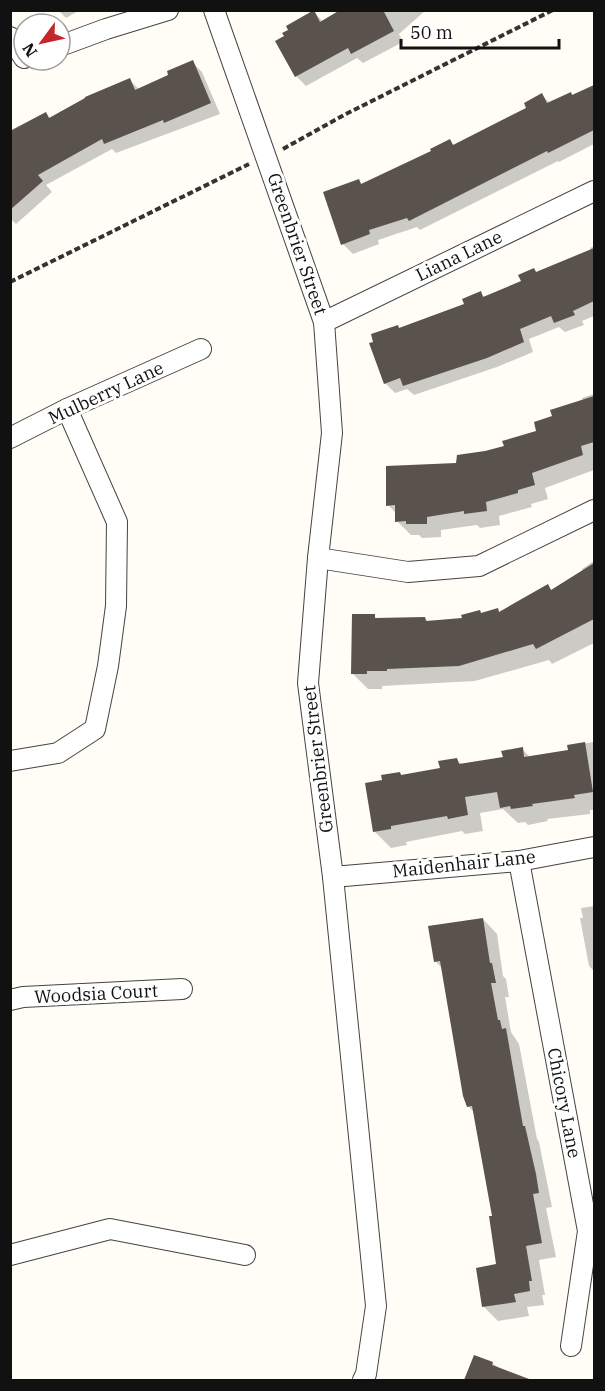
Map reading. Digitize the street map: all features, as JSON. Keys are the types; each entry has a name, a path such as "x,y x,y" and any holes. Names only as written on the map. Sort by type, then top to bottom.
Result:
{"street":[{"path":"72,42 168,10"},
{"name":"Greenbrier Street","path":"214,10 324,322 332,433 318,558 308,683 333,878 376,1306 366,1374 363,1380"},
{"name":"Liana Lane","path":"324,322 594,191"},
{"name":"Mulberry Lane","path":"10,438 201,349"},
{"path":"10,761 58,753 95,729 108,666 116,606 117,522 68,409"},
{"path":"318,558 408,572 479,566 594,510"},
{"name":"Maidenhair Lane","path":"333,878 519,861 594,847"},
{"name":"Chicory Lane","path":"519,861 588,1231 571,1346"},
{"name":"Woodsia Court","path":"10,1000 23,997 182,989"},
{"path":"10,1255 110,1229 245,1255"}],"building":[{"path":"314,10 320,22 340,10 383,10 394,31 351,54 348,48 295,77 275,41 284,36 282,33 288,30 286,26"},
{"path":"193,60 211,103 164,123 163,120 104,144 102,139 38,175 43,181 10,210 10,131 46,112 49,118 85,97 130,78 135,90 168,75 167,71"},
{"path":"594,85 594,130 548,153 547,151 409,221 407,218 369,230 370,234 341,245 323,192 359,179 361,184 431,151 430,149 450,139 453,145 526,108 524,103 542,93 547,103"},
{"path":"594,248 594,301 573,311 575,315 554,323 551,316 520,329 524,342 487,358 403,386 400,378 384,384 369,343 373,342 371,334 398,325 399,328 464,304 462,299 481,291 483,297 521,281 518,275 534,268 536,272"},
{"path":"594,396 594,442 581,446 583,455 532,473 535,485 518,490 518,493 486,502 487,511 464,514 464,511 427,517 427,524 395,522 395,505 386,506 386,466 456,463 457,455 504,446 502,441 536,431 534,422 552,416 550,410"},
{"path":"594,563 594,619 536,649 533,644 459,666 387,669 387,671 367,671 367,674 351,674 352,614 375,614 375,618 425,617 426,621 462,618 461,615 480,610 481,613 498,608 499,612 548,584 551,590"},
{"path":"585,742 593,792 574,795 575,798 511,809 510,806 500,808 497,792 465,797 468,815 448,819 447,816 391,826 391,829 373,832 365,783 382,780 381,775 400,772 401,775 440,768 438,761 457,758 459,764 503,757 501,751 523,747 524,757 568,750 567,745"},
{"path":"483,918 490,963 492,963 496,983 491,983 498,1020 500,1020 502,1029 506,1028 523,1126 525,1126 536,1174 539,1193 533,1194 542,1243 526,1246 532,1281 529,1281 530,1291 514,1294 516,1302 482,1307 476,1268 496,1264 489,1216 492,1216 472,1106 467,1107 463,1096 440,961 434,962 428,926"},
{"path":"474,1355 493,1362 492,1365 529,1379 464,1380"}]}
